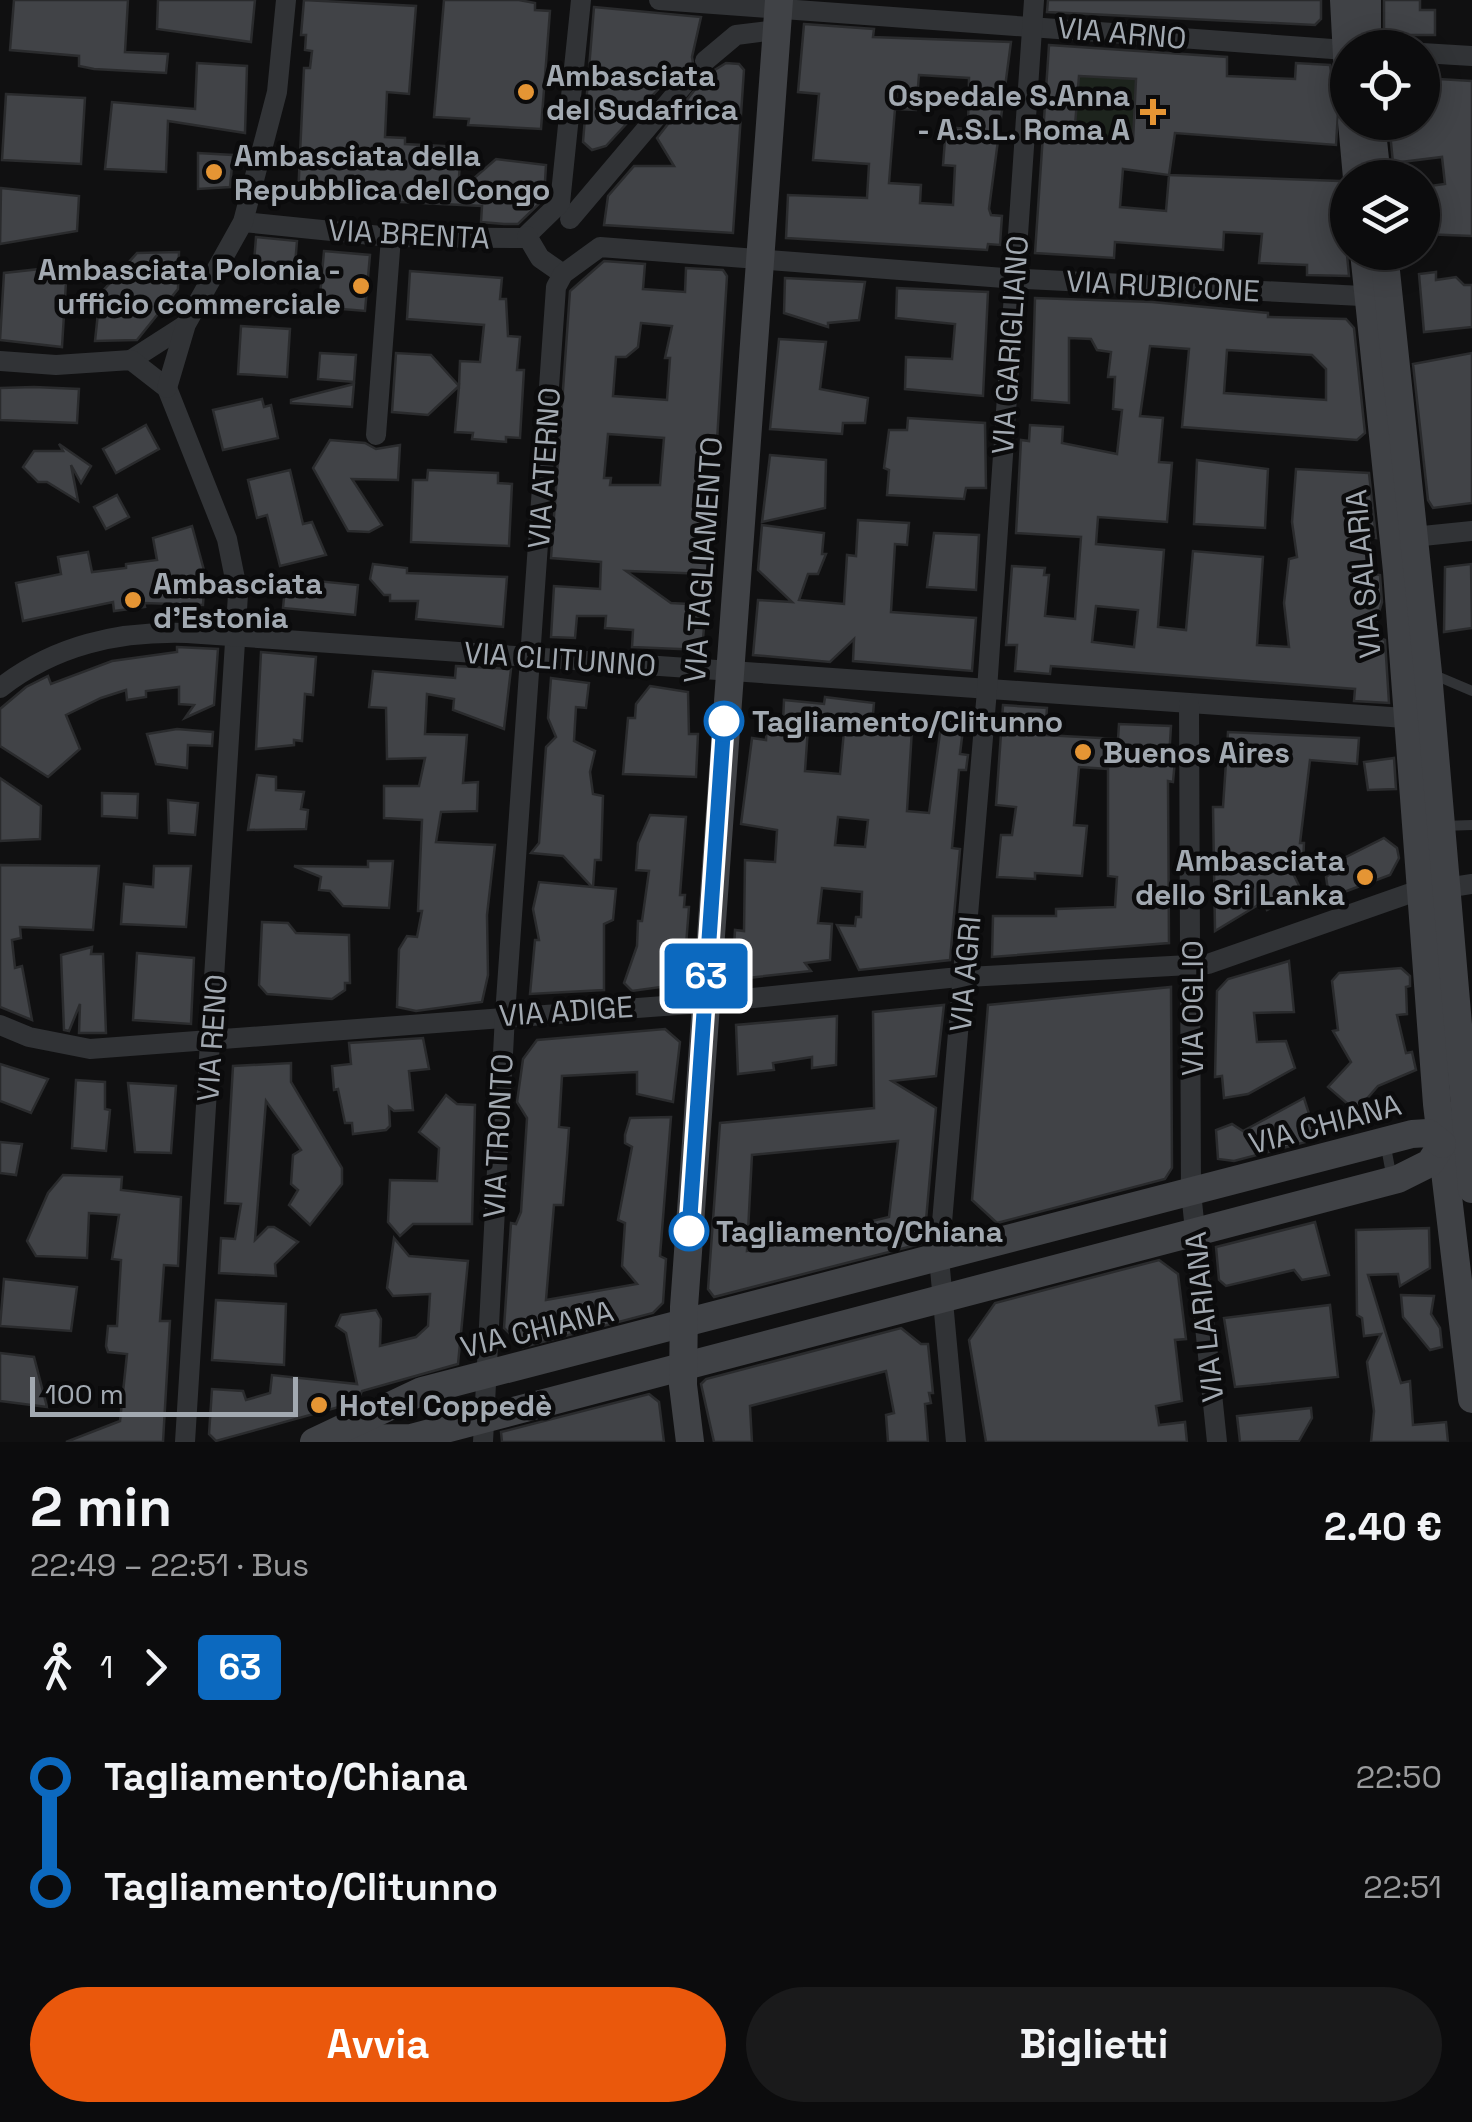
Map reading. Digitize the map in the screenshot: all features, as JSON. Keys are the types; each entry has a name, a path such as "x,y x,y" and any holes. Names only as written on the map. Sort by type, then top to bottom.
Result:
{"street":[{"path":"131,360 167,388 186,324 243,222 278,92 286,0"},
{"path":"581,0 562,211 596,248"},
{"name":"VIA ARNO","path":"659,0 778,13 1032,26 1330,56"},
{"name":"VIA GARIGLIANO","path":"988,690 1034,0"},
{"path":"1344,0 1349,30"},
{"path":"1360,30 1367,0"},
{"path":"705,61 736,34 778,13"},
{"name":"VIA TAGLIAMENTO","path":"690,1442 682,1364 684,1325 704,1002 778,13"},
{"path":"1440,54 1472,56"},
{"path":"686,82 562,211 521,238 561,277 596,248 758,259"},
{"name":"VIA BRENTA","path":"243,222 391,236 521,238"},
{"path":"376,435 391,236"},
{"name":"VIA RUBICONE","path":"758,259 1014,278 1379,296"},
{"name":"VIA SALARIA","path":"1370,270 1379,296"},
{"name":"VIA SALARIA","path":"1382,270 1379,296 1419,719 1448,886"},
{"name":"VIA ATERNO","path":"532,657 561,277"},
{"path":"0,361 56,365 131,360 186,324"},
{"name":"VIA RENO","path":"167,388 231,551 238,585 238,635 185,1442"},
{"path":"1403,538 1472,531"},
{"name":"VIA SALARIA","path":"1403,538 1428,673 1419,719 1442,826 1448,886 1472,1399"},
{"name":"VIA CLITUNNO","path":"0,688 39,662 99,640 147,632 238,635 1419,719"},
{"name":"VIA TRONTO","path":"483,1430 505,1014 532,657"},
{"name":"VIA AGRI","path":"940,1258 988,690"},
{"name":"VIA OGLIO","path":"1190,704 1192,1192"},
{"name":"VIA ADIGE","path":"0,1025 45,1042 90,1049 505,1014 704,1002 965,977 1208,964 1448,886"},
{"name":"VIA CHIANA","path":"1428,1132 1460,1140 1430,1163 1395,1179 682,1364 483,1430 314,1442 349,1429 384,1406 410,1395 1384,1141 1428,1132"},
{"path":"1395,1179 1427,1182 1461,1193"},
{"name":"VIA LARIANA","path":"1192,1192 1217,1442"},
{"path":"940,1258 956,1442"},
{"path":"384,1406 382,1424 397,1439"}],"lane":[{"path":"1428,673 1472,691"},
{"path":"1442,826 1472,824"},
{"path":"1384,1141 1395,1179"}],"shaded area":[{"path":"1079,76 1136,79 1133,141 1074,138"}],"building":[{"path":"14,0 128,0 125,52 168,54 166,73 94,69 79,66 79,56 10,50"},
{"path":"158,0 255,0 251,42 157,29"},
{"path":"304,0 416,6 409,94 387,92 385,137 405,138 405,144 461,147 458,192 496,159 546,165 544,199 518,224 504,224 481,222 482,206 298,197 304,68 310,68 312,51 305,50 306,35 301,35"},
{"path":"444,0 519,0 535,3 535,10 550,11 541,129 468,125 469,119 434,117"},
{"path":"1048,0 1321,0 1321,19 1315,25 1047,12"},
{"path":"1384,0 1420,0 1420,10 1435,10 1435,30 1384,30"},
{"path":"594,7 701,17 692,57 694,69 708,74 726,63 739,64 744,70 733,233 604,225 608,196 634,166 674,166 657,138 700,83 694,71 675,71 606,146 592,150 583,142"},
{"path":"804,24 874,29 873,37 1011,42 989,209 991,215 1002,216 1000,245 988,244 987,250 786,238 788,195 867,198 869,164 813,160 819,94 798,92","holes":["919,75 969,78 968,129 946,127 943,165 955,166 953,205 920,203 921,185 889,183 895,109 916,110"]},
{"path":"1049,45 1227,57 1227,76 1295,79 1296,63 1330,65 1330,140 1336,140 1336,145 1175,133 1169,175 1330,181 1330,270 1348,270 1349,276 1307,275 1307,265 1259,263 1262,234 1224,232 1223,250 1115,242 1114,258 1035,253","holes":["1079,76 1136,79 1133,141 1074,138","1123,169 1169,175 1166,211 1120,207"]},
{"path":"197,63 247,66 245,133 168,121 166,172 105,169 112,102 195,109"},
{"path":"1440,79 1472,81 1472,236 1440,235 1440,185 1445,184 1442,157 1393,160 1391,140 1440,140"},
{"path":"6,94 85,98 81,164 2,160"},
{"path":"198,153 233,155 230,187 198,189"},
{"path":"1,188 79,196 77,231 0,244"},
{"path":"256,237 297,241 294,278 253,275"},
{"path":"324,251 370,255 365,311 319,307"},
{"path":"179,252 178,289 137,340 95,341 100,294 137,253"},
{"path":"604,261 645,264 643,289 685,292 686,268 723,270 727,276 717,441 704,440 701,488 713,489 707,574 626,571 671,603 706,605 702,650 632,647 633,630 605,628 606,616 577,616 575,638 551,637 554,586 600,589 601,562 551,558 570,291","holes":["641,323 672,326 665,358 670,358 667,400 613,396 616,357 626,357 638,347","608,434 664,438 660,485 610,485 611,478 604,478"]},
{"path":"67,266 62,347 0,340 4,273"},
{"path":"410,271 502,278 500,299 506,299 508,336 520,337 517,370 524,370 520,438 506,437 506,442 472,439 473,433 455,432 460,361 480,362 484,325 407,319"},
{"path":"1436,272 1436,280 1456,277 1464,285 1472,285 1472,327 1424,332 1419,274"},
{"path":"785,278 865,282 859,320 828,323 828,327 784,313"},
{"path":"897,288 988,292 983,396 905,389 906,357 952,359 955,324 896,318"},
{"path":"1035,298 1152,302 1268,313 1268,317 1346,319 1354,328 1365,433 1357,440 1182,427 1189,349 1150,346 1140,416 1163,418 1159,462 1172,463 1167,522 1098,517 1096,544 1164,550 1158,627 1186,630 1193,551 1263,557 1257,645 1289,647 1284,603 1289,559 1297,557 1292,522 1296,469 1369,473 1376,538 1369,537 1372,574 1380,575 1382,602 1372,635 1385,640 1389,703 1354,701 1355,689 1051,666 1050,674 1015,671 1017,645 1006,645 1012,566 1045,568 1044,575 1049,575 1045,616 1075,619 1081,537 1016,533 1021,440 1029,441 1030,425 1063,427 1062,443 1117,454 1122,410 1113,409 1115,377 1108,377 1111,352 1097,350 1091,339 1069,338 1069,403 1032,400","holes":["1227,350 1312,355 1326,369 1326,400 1224,393","1096,606 1138,610 1134,647 1092,642"]},
{"path":"241,326 290,329 287,377 238,374"},
{"path":"779,339 826,342 820,389 868,398 865,423 843,423 842,434 770,429"},
{"path":"320,353 356,355 354,382 318,379"},
{"path":"396,353 431,355 459,386 428,415 392,412"},
{"path":"1472,353 1472,503 1433,508 1428,500 1413,364"},
{"path":"354,384 352,407 291,403 291,400"},
{"path":"0,388 79,389 77,423 0,420"},
{"path":"262,399 264,407 271,405 278,438 223,450 213,410"},
{"path":"908,418 985,423 986,488 966,488 964,499 887,495 889,470 884,468 889,430 907,430"},
{"path":"146,425 159,449 116,473 103,449"},
{"path":"330,440 365,443 376,449 400,445 398,480 352,479 382,525 369,532 348,531 313,468"},
{"path":"59,444 91,466 81,483 71,465 78,501 47,482 38,482 23,467 34,451 63,451"},
{"path":"770,455 826,460 825,508 762,522"},
{"path":"1197,460 1268,469 1265,528 1194,524"},
{"path":"290,470 303,524 312,522 326,555 280,566 267,515 257,518 248,480"},
{"path":"428,470 498,473 498,483 512,484 509,546 411,542 413,480 427,480"},
{"path":"117,495 129,517 106,529 94,507"},
{"path":"858,520 909,523 907,545 895,544 891,612 976,618 972,671 853,661 854,639 830,662 753,655 758,600 792,602 758,570 762,525 824,533 822,554 826,554 818,574 808,574 799,600 844,604 847,555 856,556"},
{"path":"192,526 205,574 203,605 144,603 145,607 114,611 113,602 23,621 16,583 61,574 58,557 88,552 92,572 126,568 126,564 157,560 153,538"},
{"path":"934,533 979,535 976,590 927,587"},
{"path":"373,564 407,568 407,573 507,577 503,627 416,619 418,601 390,601 390,595 384,595 370,579"},
{"path":"1471,564 1472,628 1444,632 1445,567"},
{"path":"286,578 358,585 355,615 283,608"},
{"path":"177,647 218,649 214,705 185,718 194,705 179,704 179,687 146,691 146,697 127,700 126,690 101,698 66,715 80,749 48,777 0,746 0,709 26,687 48,676 51,684 112,661 177,652"},
{"path":"261,652 316,657 313,695 305,694 302,741 294,740 294,745 256,749"},
{"path":"456,666 511,669 504,729 453,710 454,699 427,694 425,734 467,735 463,783 478,782 477,811 441,812 436,842 495,845 487,915 488,975 482,1002 416,1011 397,1007 399,949 407,936 417,937 422,911 418,911 422,820 384,818 384,786 419,786 425,758 387,759 386,708 369,707 373,671 455,678"},
{"path":"551,678 589,683 586,708 576,707 574,741 595,751 590,772 593,794 603,796 601,860 595,860 593,887 616,889 613,920 604,924 604,990 530,994 535,940 539,940 533,909 539,882 592,887 563,856 531,853 539,843 546,747 556,737 548,718"},
{"path":"650,686 688,692 689,734 698,734 696,777 623,774 628,718 635,718 636,704"},
{"path":"825,697 874,703 872,726 912,729 907,811 929,813 943,711 965,713 960,754 968,755 966,770 959,770 952,848 960,849 950,960 859,970 837,925 855,926 856,917 861,917 862,892 822,888 818,923 832,924 830,960 805,963 811,971 747,978 746,964 733,964 735,930 744,931 745,860 775,862 777,830 741,824 752,738 766,740 767,721 783,722 784,700 824,704","holes":["808,728 844,731 840,774 805,771","838,817 868,820 865,847 835,845"]},
{"path":"1003,705 1047,708 1045,735 1118,739 1119,724 1171,726 1169,759 1175,760 1173,782 1168,781 1169,943 992,957 993,916 1056,916 1056,909 1115,907 1117,877 1108,876 1108,769 1079,767 1074,825 1087,826 1082,876 1035,873 1035,879 997,877 1001,835 1012,835 1016,807 996,805"},
{"path":"177,729 213,732 212,746 188,745 187,768 156,764 147,734"},
{"path":"1228,732 1359,738 1357,764 1310,760 1300,843 1304,843 1303,864 1288,863 1302,892 1267,910 1263,902 1215,931 1213,807 1223,807"},
{"path":"1394,758 1396,789 1368,790 1364,762"},
{"path":"257,775 276,777 276,790 304,792 301,809 308,810 306,829 248,830"},
{"path":"0,778 41,806 40,839 0,841"},
{"path":"102,793 138,794 137,818 102,816"},
{"path":"168,800 198,803 195,835 169,833"},
{"path":"650,815 686,817 680,895 685,895 684,907 689,907 683,984 632,991 624,983 637,946 649,871 636,870 638,843"},
{"path":"1384,838 1397,848 1399,858 1390,875 1336,895 1328,890 1326,877 1336,869 1332,864"},
{"path":"368,861 393,861 389,908 343,906 330,891 319,890 321,877 294,866 368,867"},
{"path":"0,865 99,866 93,930 20,927 21,938 12,940 15,968 22,966 32,1020 0,1007"},
{"path":"154,866 191,866 186,927 121,924 124,884 153,887"},
{"path":"262,922 288,923 296,933 349,935 350,983 345,983 345,990 332,999 267,994 259,985"},
{"path":"92,947 91,954 103,954 106,1033 79,1033 80,1004 69,1031 64,1030 61,955"},
{"path":"137,953 194,958 191,1024 133,1020"},
{"path":"1289,961 1294,1012 1254,1013 1257,1042 1286,1041 1295,1068 1248,1094 1224,1098 1222,1076 1215,1077 1217,991 1228,979"},
{"path":"1401,968 1410,976 1410,986 1406,987 1407,1014 1397,1015 1406,1053 1412,1052 1416,1070 1378,1086 1356,1111 1328,1087 1351,1062 1333,1031 1338,1030 1332,981 1339,973"},
{"path":"1171,987 1172,1168 1165,1179 997,1223 972,1200 988,1005"},
{"path":"944,1005 936,1076 892,1081 936,1108 924,1243 714,1297 708,1289 720,1123 874,1108 873,1012","holes":["898,1141 889,1217 747,1251 752,1155"]},
{"path":"837,1016 836,1065 812,1068 812,1057 773,1063 774,1070 738,1074 736,1025"},
{"path":"665,1029 680,1042 673,1102 637,1094 637,1072 562,1076 559,1127 569,1128 567,1156 563,1205 554,1205 546,1300 637,1284 622,1266 625,1223 618,1220 632,1147 625,1143 625,1135 630,1118 671,1117 660,1256 666,1259 663,1303 653,1313 523,1347 504,1328 511,1223 516,1224 521,1212 527,1118 517,1102 523,1059 537,1040"},
{"path":"423,1038 429,1069 409,1071 413,1110 394,1111 389,1107 390,1126 386,1130 353,1134 352,1123 345,1123 338,1089 334,1090 332,1066 351,1064 349,1043"},
{"path":"291,1063 291,1082 342,1168 342,1184 310,1225 289,1205 298,1190 291,1184 293,1155 301,1150 266,1101 255,1240 268,1227 274,1227 298,1242 275,1264 276,1276 219,1273 221,1238 235,1239 241,1204 225,1203 233,1066"},
{"path":"0,1064 48,1079 31,1113 0,1101"},
{"path":"76,1080 105,1082 105,1109 110,1110 106,1151 72,1148"},
{"path":"128,1083 176,1086 171,1153 135,1152"},
{"path":"446,1095 457,1104 475,1105 472,1224 413,1224 400,1236 388,1222 390,1180 437,1181 439,1148 419,1132"},
{"path":"1304,1098 1317,1139 1234,1161 1218,1159 1216,1130 1232,1124 1243,1131"},
{"path":"0,1142 22,1144 16,1175 0,1173"},
{"path":"63,1175 122,1177 121,1190 181,1197 178,1266 164,1265 160,1321 170,1321 163,1442 66,1442 120,1421 127,1354 108,1352 106,1346 108,1326 117,1326 121,1260 112,1259 119,1215 89,1213 87,1258 36,1256 27,1241 48,1193"},
{"path":"1315,1222 1329,1275 1302,1280 1294,1270 1226,1286 1219,1280 1216,1247"},
{"path":"1429,1228 1430,1268 1400,1286 1398,1274 1368,1275 1401,1383 1410,1381 1413,1425 1446,1422 1448,1442 1371,1442 1374,1411 1367,1362 1381,1334 1364,1336 1362,1318 1357,1315 1356,1230"},
{"path":"394,1238 409,1256 468,1261 458,1364 362,1391 357,1402 216,1441 209,1434 212,1389 243,1391 246,1400 270,1393 272,1375 357,1384 346,1333 336,1326 341,1315 376,1310 381,1319 380,1346 416,1337 428,1326 430,1294 393,1296 387,1288"},
{"path":"1159,1260 1178,1274 1186,1339 1175,1340 1182,1401 1156,1406 1159,1425 1185,1422 1187,1442 986,1442 969,1340 995,1303"},
{"path":"4,1279 77,1287 71,1331 0,1326"},
{"path":"1401,1295 1434,1296 1431,1314 1440,1328 1442,1347 1430,1350 1403,1317"},
{"path":"216,1300 286,1304 284,1365 212,1360"},
{"path":"1330,1305 1338,1377 1235,1387 1224,1318"},
{"path":"901,1328 921,1344 928,1344 933,1393 929,1393 931,1403 925,1404 928,1442 888,1442 886,1415 894,1413 886,1371 750,1406 752,1442 714,1442 701,1384 706,1379"},
{"path":"0,1353 34,1357 47,1407 0,1401"},
{"path":"649,1394 659,1402 664,1442 502,1442 501,1432"},
{"path":"1311,1408 1312,1418 1299,1441 1240,1442 1237,1416"}],"bus line":[{"name":"63","path":"689,1231 724,721"}],"place":[{"name":"Ambasciata del Sudafrica","path":"526,92"},
{"name":"Ospedale S.Anna - A.S.L. Roma A","path":"1153,112"},
{"name":"Ambasciata della Repubblica del Congo","path":"214,172"},
{"name":"Ambasciata Polonia - ufficio commerciale","path":"361,286"},
{"name":"Ambasciata d'Estonia","path":"133,600"},
{"name":"Tagliamento/Clitunno","path":"724,721"},
{"name":"Buenos Aires","path":"1083,752"},
{"name":"Ambasciata dello Sri Lanka","path":"1365,877"},
{"name":"Tagliamento/Chiana","path":"689,1231"},
{"name":"Hotel Coppedè","path":"319,1405"}]}
